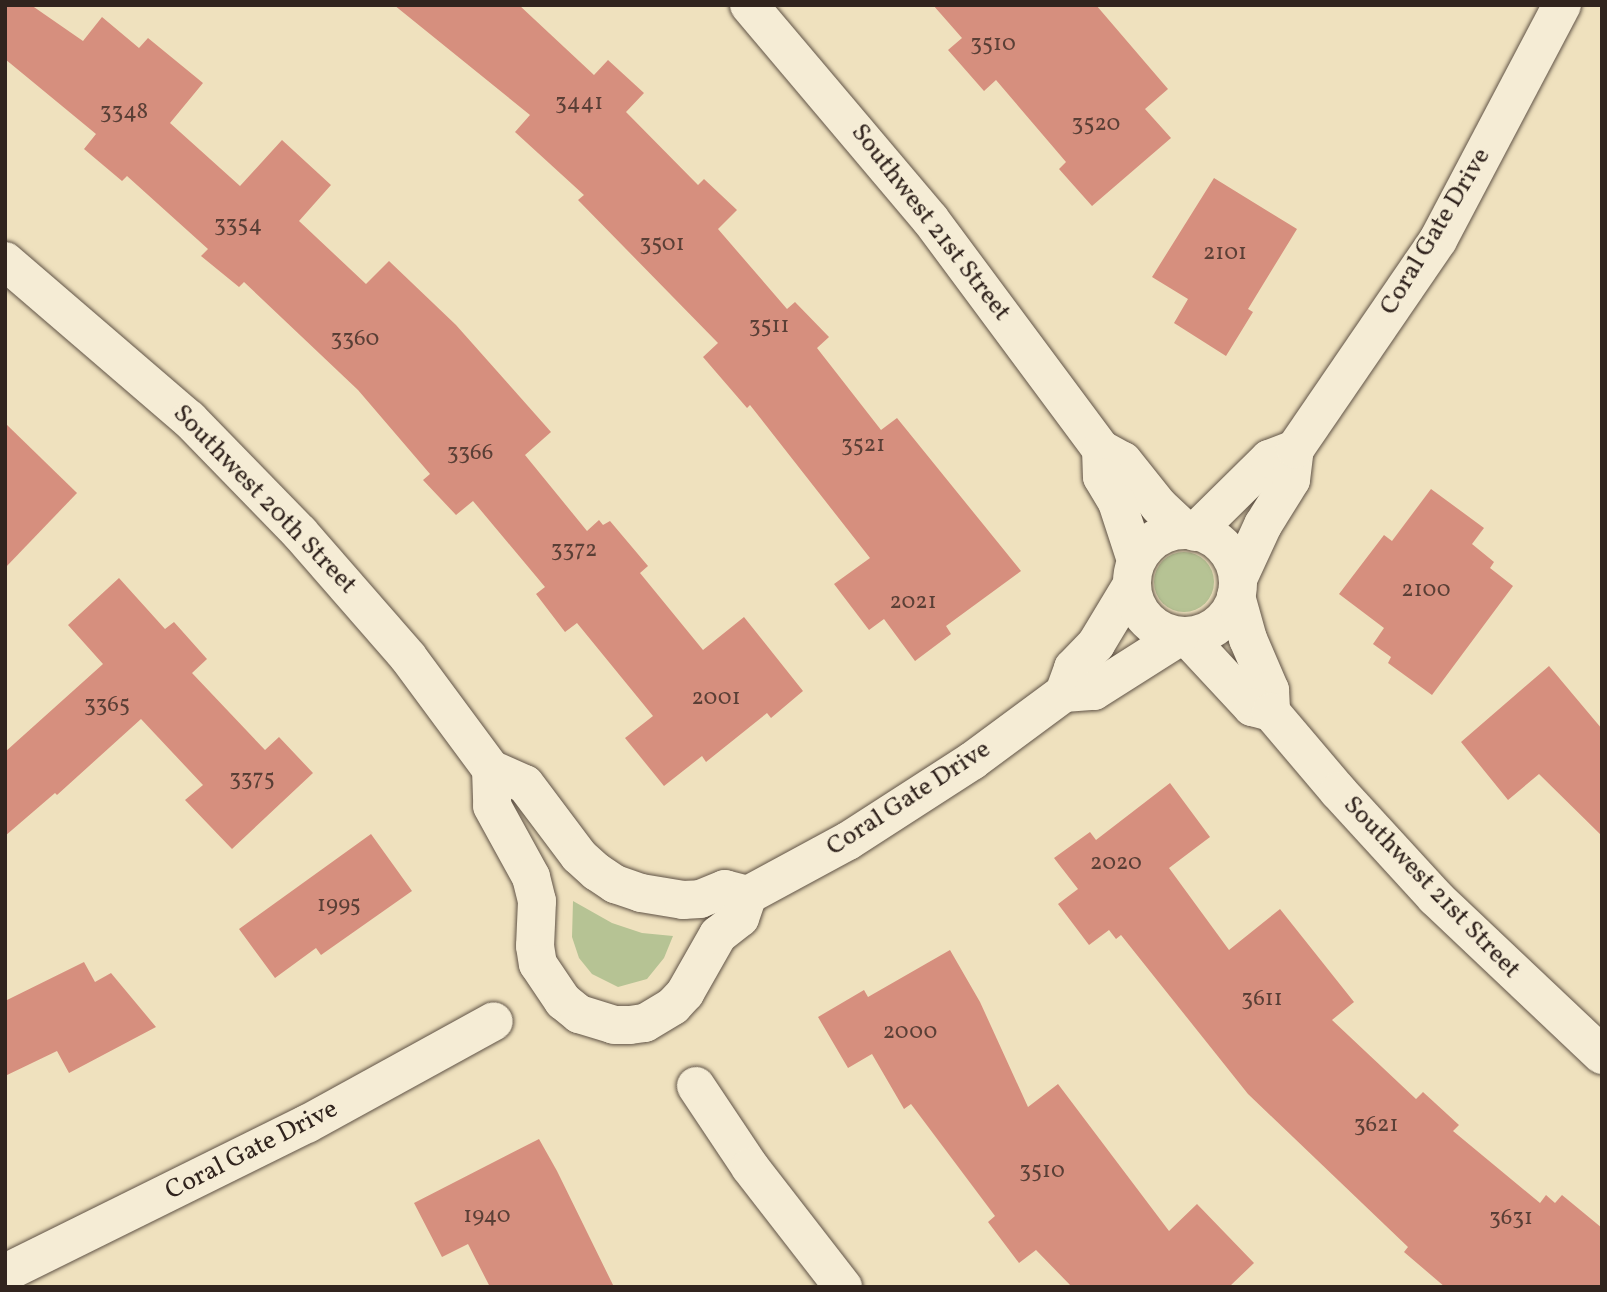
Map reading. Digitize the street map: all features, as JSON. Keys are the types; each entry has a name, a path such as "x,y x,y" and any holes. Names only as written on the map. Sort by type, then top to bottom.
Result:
{"street":[{"name":"Southwest 21st Street","path":"748,5 930,219 1101,449 1123,461 1159,506 1190,531"},
{"name":"Coral Gate Drive","path":"1237,587 1263,525 1291,480 1295,449 1438,240 1562,5"},
{"name":"Southwest 20th Street","path":"5,261 189,419 300,533 408,657 491,769 525,784 579,856 597,872 615,884 641,893 682,901 700,899 725,889 748,895"},
{"name":"Southwest 21st Street","path":"1101,449 1102,477 1118,502 1134,573"},
{"name":"Coral Gate Drive","path":"1190,531 1269,459 1295,449"},
{"path":"1190,531 1224,548 1234,562 1237,587 1230,611 1218,624 1204,633 1183,637 1158,629 1141,614 1134,573 1157,538 1190,531"},
{"name":"Coral Gate Drive","path":"1064,693 1073,668 1096,644 1134,573"},
{"name":"Southwest 21st Street","path":"1237,587 1248,639 1270,690 1272,712"},
{"name":"Southwest 21st Street","path":"1183,637 1252,706 1272,712 1354,810 1435,897 1602,1055"},
{"name":"Coral Gate Drive","path":"748,895 838,846 904,805 972,761 1064,693 1094,691 1183,637"},
{"path":"491,769 492,806 531,877 537,901 538,964 563,1001 579,1014 614,1026 645,1023 673,1006 685,993 718,935 740,918 748,895"},
{"name":"Coral Gate Drive","path":"5,1273 307,1124 494,1021"},
{"path":"696,1086 750,1167 844,1287"}],"green space":[{"path":"1178,552 1190,552 1209,565 1214,582 1212,594 1201,607 1190,612 1178,612 1159,599 1154,588 1154,576 1167,557"},
{"path":"573,901 612,923 642,933 673,936 664,958 647,979 618,987 592,974 579,958 572,937"}],"building":[{"path":"5,5 31,5 83,41 102,17 139,48 148,38 203,83 170,123 240,186 282,140 331,185 299,221 366,284 389,261 456,325 551,432 525,455 587,531 599,520 603,525 610,521 648,566 640,573 703,650 744,617 803,691 771,718 767,713 706,762 702,756 664,786 625,738 653,716 577,623 565,632 536,594 545,587 473,501 456,515 423,480 430,474 358,390 244,282 239,287 201,256 208,249 127,176 122,181 84,149 96,134 5,59"},
{"path":"394,5 519,5 594,75 608,60 644,93 626,112 698,185 704,179 737,210 718,229 787,309 795,302 829,337 817,348 881,430 897,418 1021,571 946,626 951,634 915,661 884,619 869,630 834,584 870,558 750,405 747,408 703,357 718,343 578,200 584,195 515,132 530,115"},
{"path":"933,5 1096,5 1168,89 1145,109 1171,138 1092,206 1059,169 1066,162 996,80 984,91 948,50 962,38"},
{"path":"1214,178 1297,229 1248,309 1253,312 1226,356 1174,323 1188,299 1152,277"},
{"path":"5,423 77,493 5,568"},
{"path":"1431,489 1484,528 1472,544 1494,562 1490,568 1513,586 1432,695 1388,663 1391,657 1373,644 1384,628 1339,594 1384,535 1392,541"},
{"path":"119,578 165,629 174,622 207,659 192,673 265,750 279,737 313,773 232,849 185,800 203,785 141,719 57,795 55,793 5,836 5,752 103,664 68,625"},
{"path":"1549,666 1602,729 1602,836 1539,774 1508,800 1461,742"},
{"path":"1170,783 1210,837 1169,868 1229,950 1280,909 1354,1002 1332,1020 1416,1099 1423,1092 1459,1125 1453,1131 1540,1203 1546,1195 1555,1203 1562,1195 1602,1228 1602,1287 1445,1287 1404,1252 1408,1247 1248,1094 1121,935 1116,939 1109,930 1089,945 1058,904 1078,889 1054,858 1090,832 1096,840"},
{"path":"371,834 412,891 321,955 316,948 275,978 239,929"},
{"path":"950,950 980,1002 1028,1107 1058,1084 1169,1231 1197,1204 1254,1263 1229,1287 1072,1287 1036,1250 1019,1263 988,1222 995,1216 911,1104 904,1109 872,1054 848,1068 818,1017 864,990 868,997"},
{"path":"84,962 95,982 111,973 156,1027 69,1073 57,1051 5,1076 5,1001"},
{"path":"539,1139 614,1287 490,1287 468,1244 442,1257 414,1203"}]}
